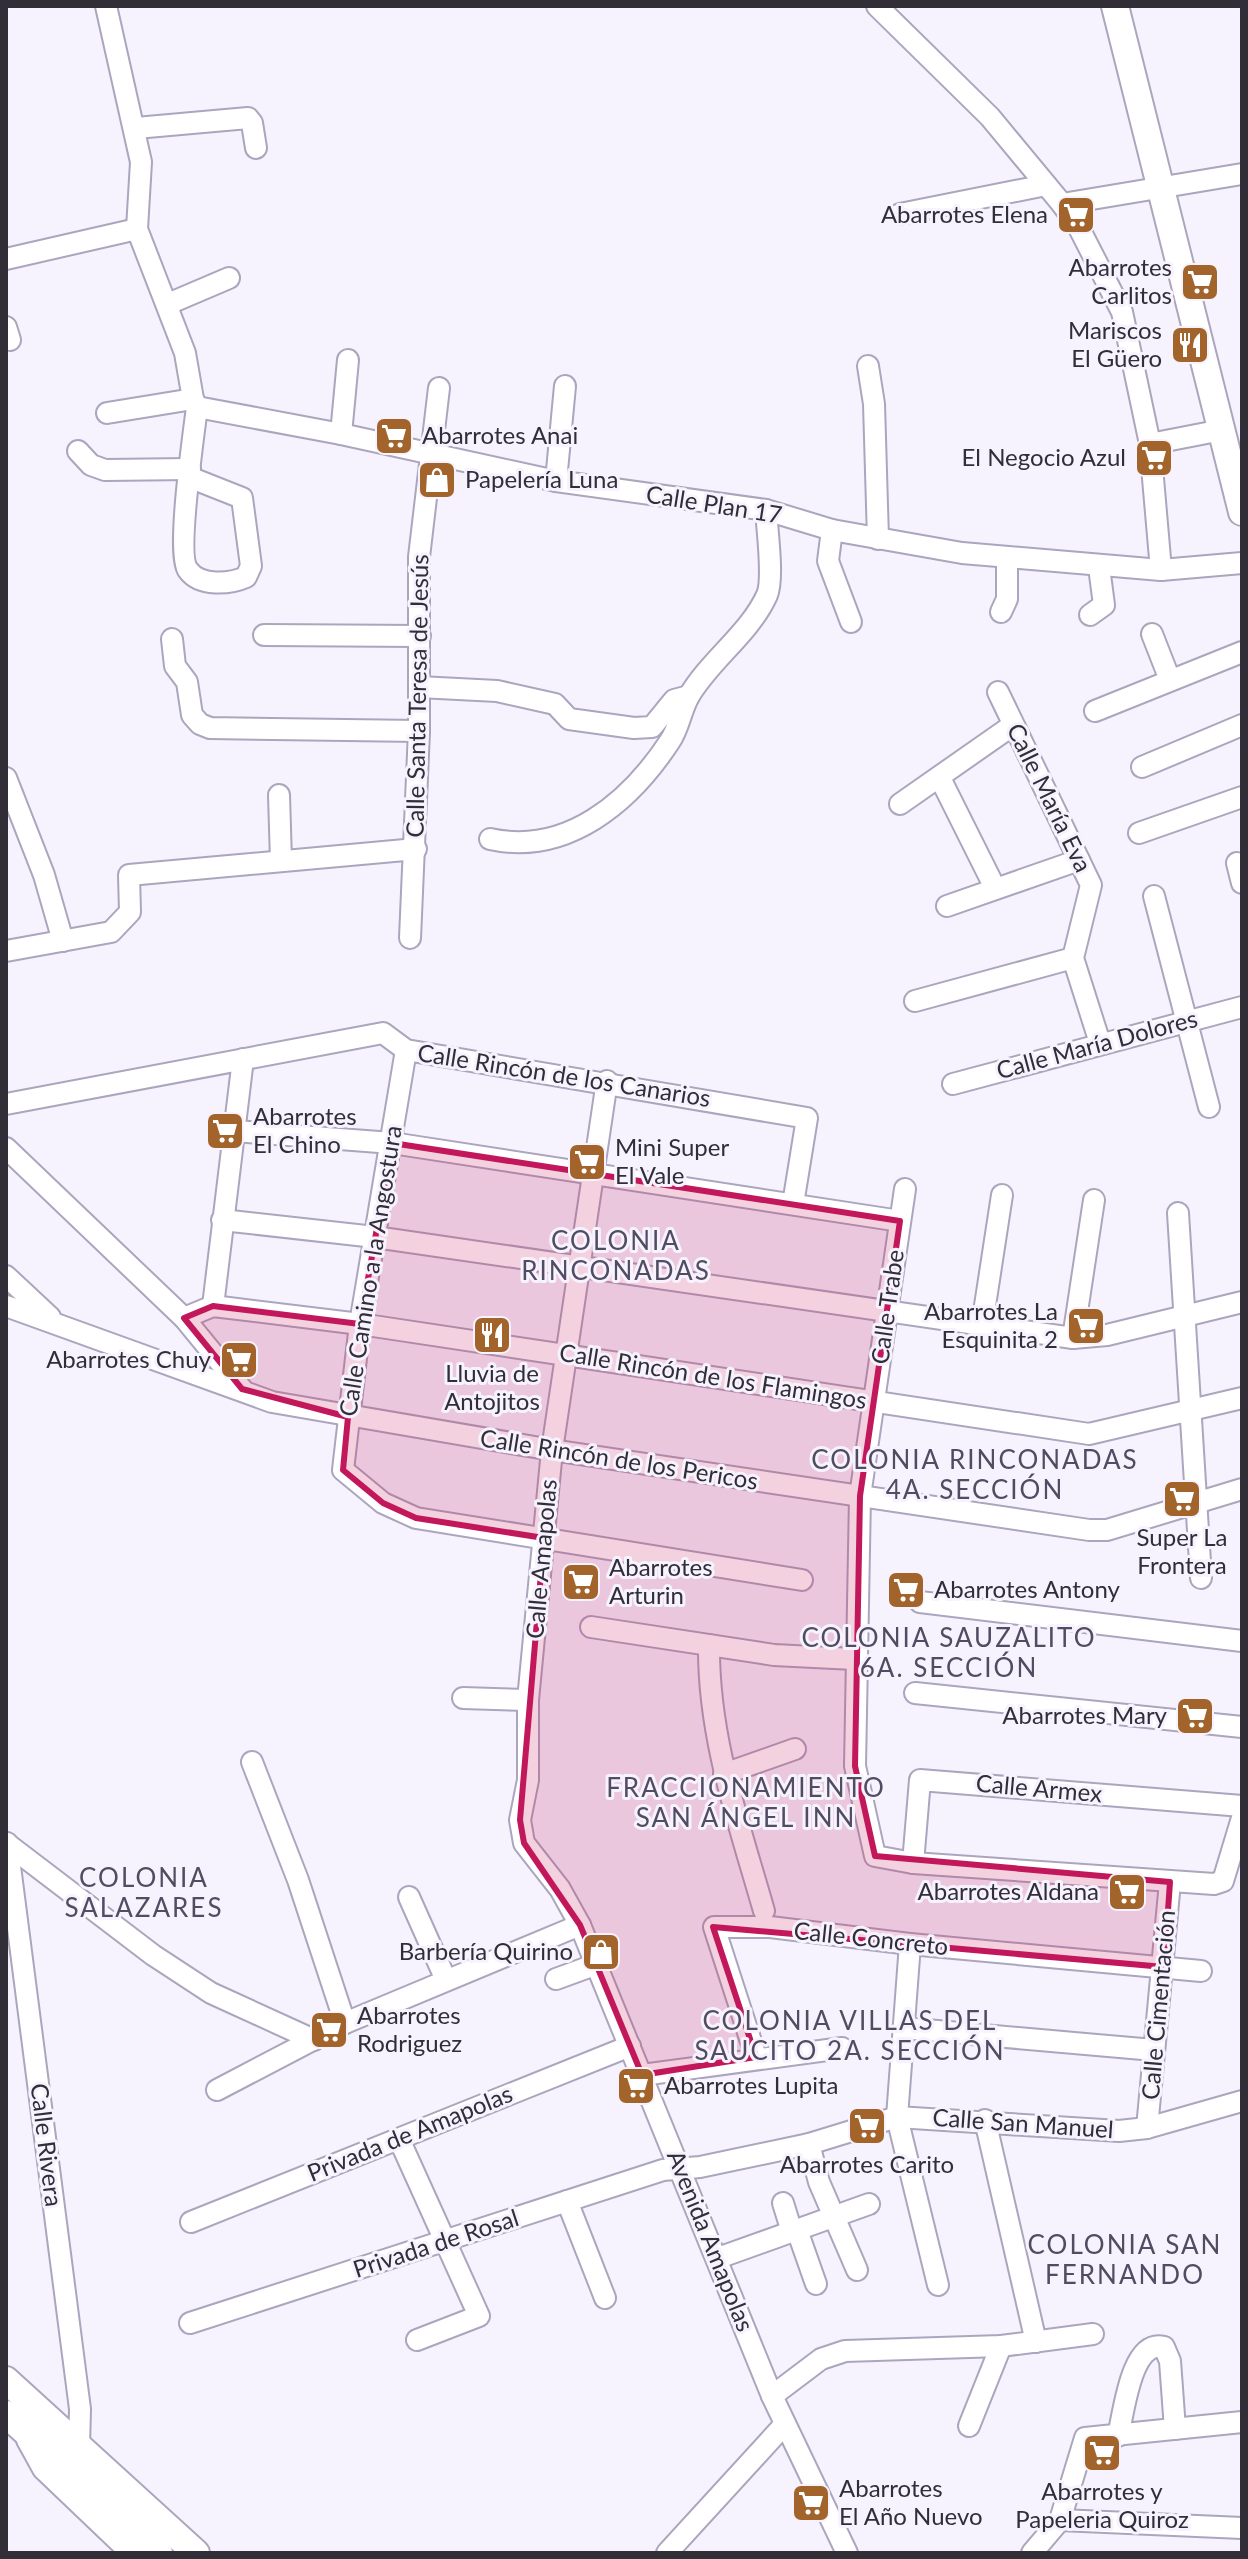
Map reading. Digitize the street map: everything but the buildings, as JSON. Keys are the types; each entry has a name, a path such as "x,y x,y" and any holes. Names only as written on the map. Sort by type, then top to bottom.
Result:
{"main road":[{"path":"1115,6 1242,512"},
{"path":"6,2380 196,2553"},
{"path":"11,2418 159,2553"}],"street":[{"path":"78,451 91,465 105,470 190,473 242,498 251,566 246,577 232,584 202,580 188,570 183,555 190,473 195,403 185,353 137,229 142,192 136,128 106,6"},
{"path":"877,6 990,117 1062,204 1079,228 1122,312 1150,444 1161,570"},
{"path":"136,128 248,118 252,123 256,148"},
{"path":"1062,204 1242,174"},
{"path":"900,214 1046,185"},
{"path":"6,259 137,229"},
{"path":"168,304 229,278"},
{"path":"341,434 348,360"},
{"path":"868,366 874,404 878,539"},
{"path":"556,481 565,386"},
{"name":"Calle Santa Teresa de Jesús","path":"410,938 419,731 419,557 439,388"},
{"name":"Calle Plan 17","path":"107,413 195,403 556,481 766,510 832,530 878,539 1007,557 1161,570 1239,560"},
{"path":"1150,444 1222,430"},
{"path":"490,839 516,845 544,842 594,819 628,795 672,739 689,696 769,592 766,510"},
{"path":"832,530 828,561 851,622"},
{"path":"1001,612 1007,599 1007,557"},
{"path":"1090,615 1104,605 1099,567"},
{"path":"1152,634 1170,680"},
{"path":"264,635 420,636"},
{"path":"172,639 175,666 187,682 192,715 200,724 210,728 419,731"},
{"path":"1095,711 1242,652"},
{"path":"419,687 497,691 555,704 569,719 634,728 652,727"},
{"name":"Calle María Eva","path":"998,692 1091,885 1073,958"},
{"path":"653,763 652,727 674,700 689,696"},
{"path":"900,804 1013,725"},
{"path":"1142,767 1242,725"},
{"path":"6,778 44,875 63,941"},
{"path":"940,778 995,888"},
{"path":"279,795 281,861"},
{"path":"1139,833 1242,797"},
{"path":"6,951 111,932 130,912 129,875 416,849"},
{"path":"947,906 1079,860"},
{"path":"1154,896 1183,1020 1209,1107"},
{"path":"915,1001 1073,958 1100,1043"},
{"name":"Calle María Dolores","path":"953,1084 1183,1020 1242,1007"},
{"name":"Calle Rincón de los Canarios","path":"6,1104 383,1033 406,1050 607,1081 807,1118 793,1204"},
{"name":"Calle Camino a la Angostura","path":"406,1050 360,1324 343,1470 383,1503 416,1518 544,1538"},
{"path":"213,1306 243,1059"},
{"name":"Calle Amapolas","path":"580,1925 560,1889 524,1843 520,1820 528,1780 528,1700 552,1450 607,1081"},
{"path":"235,1131 392,1143 900,1221"},
{"path":"6,1148 184,1318 242,1389"},
{"name":"Calle Trabe","path":"905,1189 860,1496 854,1659 855,1766 875,1856 913,1863 1170,1882 1223,1881 1242,1818"},
{"path":"982,1325 1002,1195"},
{"path":"1073,1338 1094,1200"},
{"path":"1178,1213 1183,1317 1193,1411 1201,1578"},
{"path":"222,1220 375,1237 1073,1338 1107,1335 1242,1302"},
{"path":"6,1276 54,1322"},
{"name":"Calle Rincón de los Pericos","path":"6,1306 272,1402 552,1450 1089,1530 1107,1530 1242,1489"},
{"name":"Calle Rincón de los Flamingos","path":"184,1318 213,1306 360,1324 1089,1434 1242,1398"},
{"path":"544,1538 802,1580"},
{"path":"920,1602 1242,1641"},
{"path":"591,1627 774,1655 854,1659"},
{"path":"709,1645 709,1681 718,1752 764,1911"},
{"path":"915,1693 1242,1727"},
{"path":"463,1698 528,1700"},
{"path":"724,1774 795,1749"},
{"path":"252,1762 298,1880 345,2023"},
{"name":"Calle Armex","path":"913,1863 920,1780 1242,1806"},
{"path":"6,1843 153,1955 211,1993 314,2040"},
{"name":"Calle Rivera","path":"6,1843 80,2409 79,2446"},
{"name":"Calle Cimentación","path":"1147,2128 1170,1882"},
{"path":"409,1897 446,1980"},
{"path":"217,2090 345,2023 580,1925"},
{"name":"Avenida Amapolas","path":"580,1925 682,2168 772,2396 847,2553"},
{"name":"Calle Concreto","path":"756,2057 714,1927 770,1927 910,1944 1201,1971"},
{"path":"910,1944 897,2117 938,2285"},
{"path":"556,1979 597,1964"},
{"path":"903,2028 1154,2050"},
{"name":"Privada de Amapolas","path":"191,2222 630,2046"},
{"path":"642,2075 756,2057 842,2048"},
{"name":"Calle San Manuel","path":"809,2144 897,2117 985,2120 1119,2131 1147,2128 1241,2099"},
{"path":"985,2120 1036,2342"},
{"path":"399,2139 479,2316 417,2340"},
{"path":"809,2144 833,2217 857,2270"},
{"name":"Privada de Rosal","path":"190,2323 663,2170 809,2144"},
{"path":"567,2201 605,2298"},
{"path":"783,2203 816,2284"},
{"path":"718,2258 869,2204"},
{"path":"772,2396 821,2359 845,2351 1001,2346 1093,2334"},
{"path":"1118,2436 1138,2358 1150,2346 1157,2345 1164,2347 1170,2361 1175,2429"},
{"path":"969,2426 1001,2346"},
{"path":"11,2418 43,2469 131,2553"},
{"path":"1032,2553 1060,2520 1085,2438 1242,2422"},
{"path":"667,2553 785,2424"},
{"path":"1060,2520 1242,2528"}],"highlighted area":[{"path":"392,1143 900,1221 860,1496 855,1766 875,1856 1170,1882 1164,1967 713,1927 756,2057 642,2075 580,1925 524,1843 520,1820 544,1538 416,1518 383,1503 343,1470 348,1417 242,1389 184,1318 213,1306 360,1324"}],"place":[{"name":"Abarrotes Elena","path":"1076,215"},
{"name":"Abarrotes Carlitos","path":"1200,282"},
{"name":"Mariscos El Güero","path":"1190,345"},
{"name":"Abarrotes Anai","path":"394,436"},
{"name":"El Negocio Azul","path":"1154,458"},
{"name":"Papelería Luna","path":"437,480"},
{"name":"Abarrotes El Chino","path":"225,1131"},
{"name":"Mini Super El Vale","path":"587,1162"},
{"name":"Abarrotes La Esquinita 2","path":"1086,1326"},
{"name":"Lluvia de Antojitos","path":"492,1335"},
{"name":"Abarrotes Chuy","path":"239,1360"},
{"name":"Super La Frontera","path":"1182,1499"},
{"name":"Abarrotes Arturin","path":"581,1582"},
{"name":"Abarrotes Antony","path":"906,1590"},
{"name":"Abarrotes Mary","path":"1195,1716"},
{"name":"Abarrotes Aldana","path":"1127,1892"},
{"name":"Barbería Quirino","path":"601,1952"},
{"name":"Abarrotes Rodriguez","path":"329,2030"},
{"name":"Abarrotes Lupita","path":"636,2086"},
{"name":"Abarrotes Carito","path":"867,2126"},
{"name":"Abarrotes y Papeleria Quiroz","path":"1102,2453"},
{"name":"Abarrotes El Año Nuevo","path":"811,2503"}],"district":[{"name":"COLONIA RINCONADAS","path":"616,1256"},
{"name":"COLONIA RINCONADAS 4A. SECCIÓN","path":"975,1475"},
{"name":"COLONIA SAUZALITO 6A. SECCIÓN","path":"949,1653"},
{"name":"FRACCIONAMIENTO SAN ÁNGEL INN","path":"746,1803"},
{"name":"COLONIA SALAZARES","path":"144,1893"},
{"name":"COLONIA VILLAS DEL SAUCITO 2A. SECCIÓN","path":"850,2036"},
{"name":"COLONIA SAN FERNANDO","path":"1125,2260"}]}
